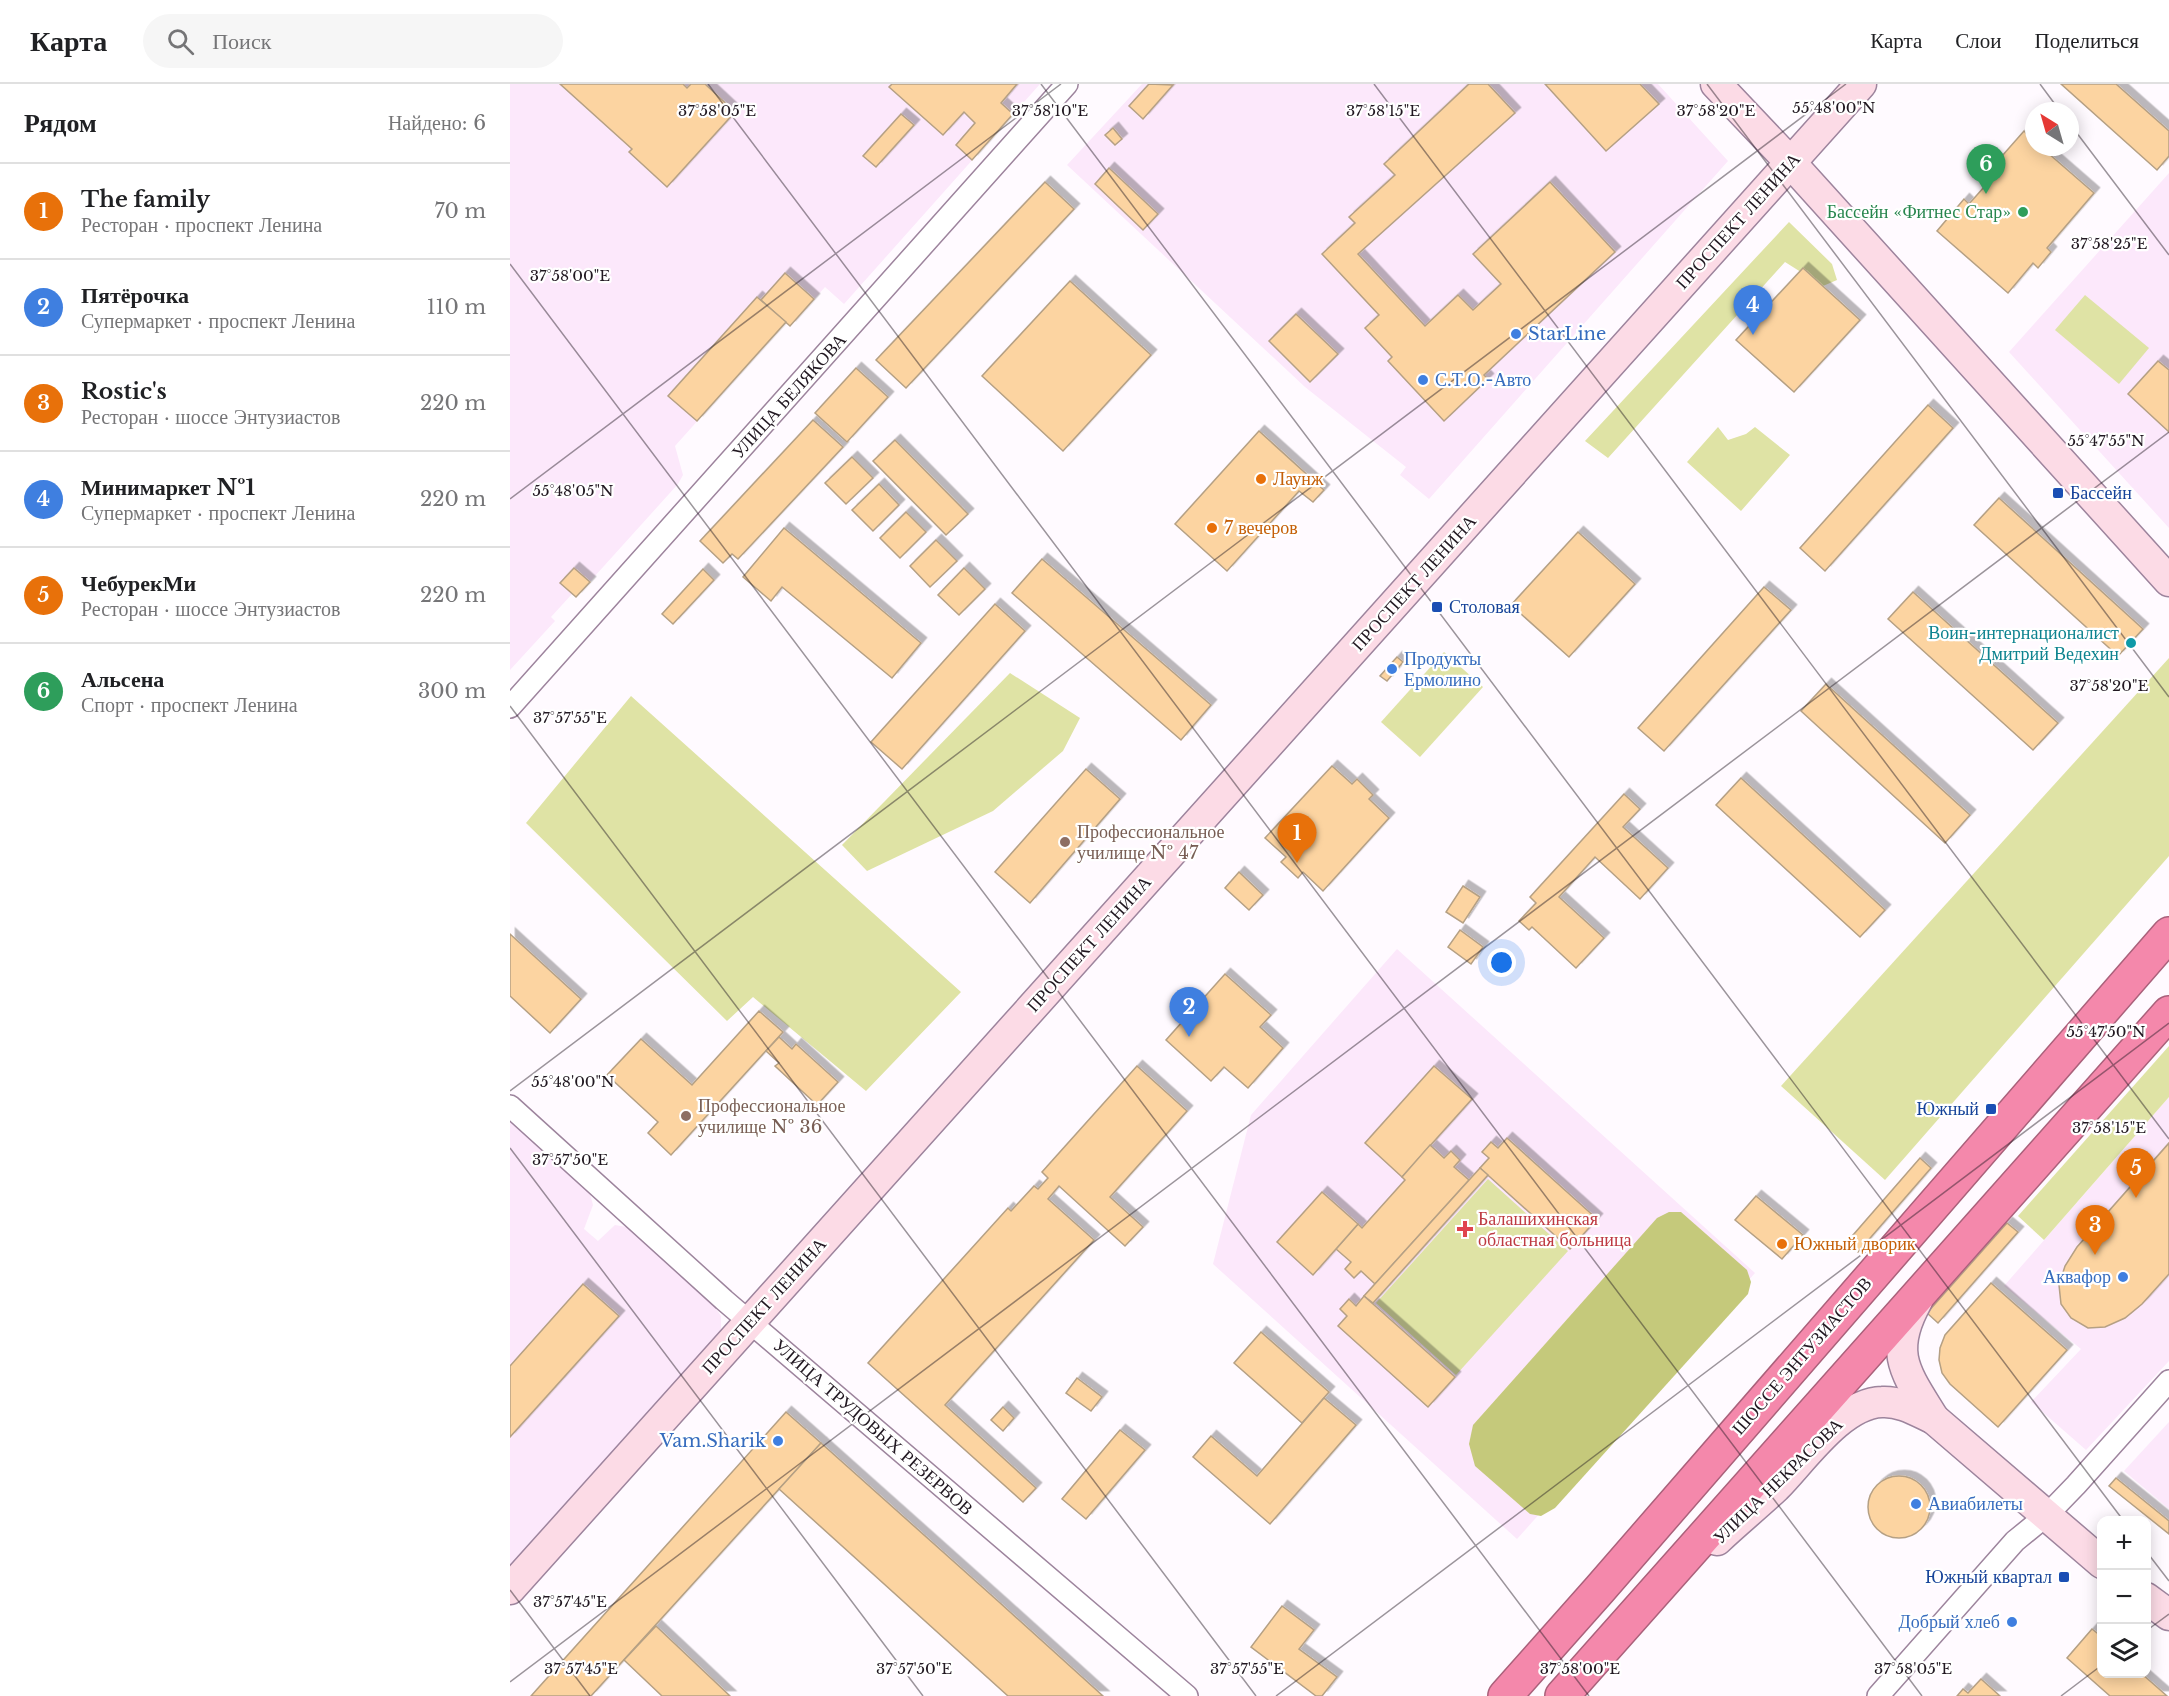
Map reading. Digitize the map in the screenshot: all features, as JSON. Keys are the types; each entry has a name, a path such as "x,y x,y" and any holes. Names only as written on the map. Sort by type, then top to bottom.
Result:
{"highway":[{"name":"ШОССЕ ЭНТУЗИАСТОВ","path":"1505,1696 2169,934"},
{"path":"1562,1696 2169,1013"}],"main road":[{"path":"1716,84 1791,162 2169,581"},
{"name":"ПРОСПЕКТ ЛЕНИНА","path":"510,1589 1861,84"},
{"name":"УЛИЦА НЕКРАСОВА","path":"1929,1281 1909,1316 1902,1333 1901,1347 1905,1366 1914,1386 1934,1419"},
{"name":"УЛИЦА НЕКРАСОВА","path":"1639,1609 1775,1488 1850,1412 1865,1405 1881,1402 1902,1404 1934,1419 2097,1559"},
{"path":"2151,1602 2169,1615"}],"street":[{"name":"УЛИЦА БЕЛЯКОВА","path":"510,708 1067,84"},
{"name":"УЛИЦА ТРУДОВЫХ РЕЗЕРВОВ","path":"510,1106 750,1322 1187,1696"},
{"path":"1878,1696 2015,1541 2047,1515 2169,1382"}],"shaded area":[{"path":"510,84 1040,84 844,304 825,287 790,326 785,323 675,446 683,475 678,484 576,597 572,594 551,617 555,621 510,670"},
{"path":"1142,84 1658,84 1728,161 1429,499 1400,475 1406,467 1305,387 1067,165"},
{"path":"2169,173 2169,528 2009,352"},
{"name":"Балашихинская областная больница","path":"1397,949 1755,1273 1517,1539 1213,1264 1251,1115"},
{"path":"2169,1097 2169,1361 2086,1450 2031,1402 2081,1349 2004,1286"},
{"path":"510,1119 589,1190 593,1205 584,1229 598,1241 615,1225 632,1228 708,1297 721,1316 721,1338 510,1575"},
{"path":"2169,1422 2169,1509 2124,1471"}],"green space":[{"path":"1789,222 1832,264 1837,280 1823,286 1785,262 1608,458 1585,441"},
{"path":"2085,295 2149,348 2119,384 2055,330"},
{"path":"1718,427 1728,440 1746,434 1755,427 1790,455 1741,511 1687,462"},
{"path":"1444,652 1483,687 1420,757 1381,722"},
{"path":"2169,658 2169,856 1885,1180 1781,1086"},
{"path":"1010,673 1080,718 1063,751 993,811 867,871 842,845"},
{"path":"631,696 961,992 866,1091 753,997 727,1021 526,823"},
{"path":"2169,1046 2169,1097 2044,1240 2018,1216"},
{"path":"1488,1179 1568,1251 1456,1375 1376,1303"},
{"path":"1669,1212 1681,1212 1747,1270 1751,1282 1748,1294 1555,1508 1541,1516 1530,1514 1475,1466 1469,1444 1473,1425 1657,1218"}],"building":[{"path":"560,84 683,84 687,88 691,84 705,84 735,112 667,187 629,152 632,149"},
{"path":"892,84 1017,84 1001,103 1013,114 972,160 956,145 975,123 964,112 943,135 889,87"},
{"path":"1149,84 1173,85 1143,119 1129,106"},
{"path":"1469,84 1488,84 1515,113 1358,254 1425,326 1458,295 1473,310 1501,284 1473,254 1550,182 1615,252 1484,375 1488,379 1444,421 1388,361 1392,357 1365,328 1379,315 1322,254 1355,223 1349,217 1395,175 1384,164"},
{"path":"1545,84 1640,84 1659,104 1606,151"},
{"path":"2061,84 2116,84 2169,131 2169,156 2157,170"},
{"path":"901,114 914,125 876,167 863,156"},
{"path":"1113,128 1122,139 1115,145 1105,135"},
{"path":"2024,131 2025,156 2051,156 2094,193 2047,248 2051,252 2038,268 2033,263 2008,293 1937,231 1964,199 1969,204 1985,186 1980,181"},
{"path":"1109,168 1158,214 1143,230 1095,184"},
{"path":"1045,182 1074,209 906,388 876,360"},
{"path":"1803,268 1860,320 1794,392 1736,340"},
{"path":"785,273 814,299 790,326 761,300"},
{"path":"1070,281 1151,355 1063,451 982,376"},
{"path":"757,297 786,322 697,421 668,396"},
{"path":"1296,314 1338,354 1310,382 1269,341"},
{"path":"2158,361 2169,370 2169,432 2128,394"},
{"path":"856,368 888,397 847,442 815,413"},
{"path":"1928,405 1953,428 1825,571 1800,548"},
{"path":"813,420 843,447 738,559 732,554 723,563 700,541"},
{"path":"1259,431 1324,490 1313,502 1299,491 1227,571 1175,524"},
{"path":"895,440 968,514 946,535 873,461"},
{"path":"852,457 873,478 846,504 825,483"},
{"path":"879,484 899,505 873,531 852,510"},
{"path":"1999,498 2143,629 2118,656 1974,525"},
{"path":"906,512 926,532 900,558 880,538"},
{"path":"784,528 921,643 892,678 782,587 771,601 743,577"},
{"path":"1578,532 1635,584 1569,657 1511,605"},
{"path":"936,540 957,561 930,587 910,566"},
{"path":"1042,559 1211,705 1181,740 1012,593"},
{"path":"574,568 590,582 576,597 560,583"},
{"path":"964,568 985,589 959,615 938,595"},
{"path":"703,569 714,580 673,624 662,614"},
{"path":"1764,587 1791,610 1664,751 1638,728"},
{"path":"1913,592 2058,723 2033,750 1888,619"},
{"path":"995,604 1025,631 902,769 871,742"},
{"name":"Продукты Ермолино","path":"1397,657 1403,662 1387,681 1380,676"},
{"path":"1826,684 1970,815 1945,843 1801,711"},
{"path":"1332,766 1352,784 1357,779 1373,795 1369,799 1389,818 1323,891 1303,872 1298,878 1281,862 1286,857 1265,838"},
{"path":"1086,769 1120,799 1030,903 995,872"},
{"path":"1741,778 1885,910 1860,937 1716,805"},
{"path":"1624,794 1640,809 1623,827 1668,868 1640,899 1595,857 1559,897 1604,938 1576,968 1532,927 1529,930 1519,921 1536,903 1530,897"},
{"path":"1239,872 1263,895 1249,910 1225,888"},
{"path":"1463,886 1480,897 1463,923 1446,912"},
{"path":"1460,930 1483,947 1471,964 1448,947"},
{"path":"510,934 581,999 550,1033 510,996"},
{"path":"1225,974 1271,1015 1260,1027 1283,1048 1248,1088 1224,1067 1211,1081 1166,1040"},
{"path":"759,1011 783,1032 671,1155 648,1133 658,1122 607,1075 641,1039 692,1085"},
{"path":"779,1037 792,1049 796,1044 838,1082 817,1105 775,1066 779,1063 766,1051"},
{"path":"1137,1066 1187,1111 1110,1197 1143,1227 1125,1246 1059,1186 1048,1199 1094,1240 945,1405 1036,1488 1023,1502 868,1363 1008,1208 1011,1211 1034,1186 1038,1189 1048,1178 1042,1172"},
{"path":"1434,1066 1472,1099 1402,1177 1365,1143"},
{"path":"1507,1138 1597,1219 1570,1249 1480,1168 1489,1158 1482,1152 1491,1142 1498,1148"},
{"path":"2169,1143 2169,1274 2142,1304 2125,1318 2105,1327 2088,1328 2071,1318 2061,1304 2059,1285 2065,1266 2077,1247"},
{"path":"1430,1145 1444,1158 1451,1151 1460,1160 1454,1167 1469,1180 1375,1284 1361,1271 1354,1278 1345,1269 1351,1262 1336,1249 1358,1224 1362,1228 1405,1180 1402,1177"},
{"path":"1920,1158 1931,1168 1858,1252 1847,1242"},
{"path":"1480,1168 1488,1175 1373,1303 1364,1296"},
{"path":"1322,1192 1358,1224 1313,1275 1277,1242"},
{"path":"1756,1196 1803,1235 1782,1259 1735,1220"},
{"path":"2007,1223 2018,1232 1938,1323 1927,1313"},
{"path":"1991,1283 2067,1350 1998,1427 1950,1384 1942,1373 1939,1360 1940,1348 1945,1335"},
{"path":"583,1284 619,1316 510,1437 510,1366"},
{"path":"1364,1296 1455,1377 1428,1407 1338,1326 1347,1316 1340,1309 1349,1299 1356,1306"},
{"path":"1261,1332 1329,1392 1302,1423 1234,1363"},
{"path":"1077,1378 1102,1397 1091,1411 1066,1393"},
{"path":"1324,1398 1356,1425 1270,1524 1193,1457 1211,1436 1257,1476"},
{"path":"1003,1407 1014,1418 1003,1431 991,1420"},
{"path":"786,1412 821,1443 591,1696 531,1696"},
{"path":"1120,1430 1145,1450 1086,1519 1062,1499"},
{"path":"821,1443 1103,1696 1008,1696 779,1489"},
{"path":"1899,1476 1916,1481 1921,1485 1925,1490 1930,1507 1925,1524 1921,1529 1916,1533 1899,1538 1882,1533 1877,1529 1873,1524 1868,1507 1873,1490 1877,1485 1882,1481"},
{"path":"2116,1478 2169,1521 2169,1534 2151,1520 2151,1516 2146,1516 2109,1486"},
{"path":"1282,1606 1314,1630 1299,1649 1337,1677 1322,1696 1316,1696 1251,1647"},
{"path":"656,1626 730,1696 662,1696 624,1660"},
{"path":"2092,1629 2097,1633 2097,1678 2147,1678 2167,1696 2110,1696 2067,1658"},
{"path":"1981,1679 2000,1696 1957,1696 1963,1689 1968,1693"}],"place":[{"name":"Альсена","path":"1986,194"},
{"name":"Бассейн «Фитнес Стар»","path":"2023,212"},
{"name":"StarLine","path":"1516,334"},
{"name":"Минимаркет №1","path":"1753,335"},
{"name":"С.Т.О.-Авто","path":"1423,380"},
{"name":"Лаунж","path":"1261,479"},
{"name":"Бассейн","path":"2058,493"},
{"name":"7 вечеров","path":"1212,528"},
{"name":"Столовая","path":"1437,607"},
{"name":"Воин-интернационалист Дмитрий Ведехин","path":"2131,643"},
{"name":"Продукты Ермолино","path":"1392,669"},
{"name":"Профессиональное училище № 47","path":"1065,842"},
{"name":"The family","path":"1297,863"},
{"name":"Пятёрочка","path":"1189,1037"},
{"name":"Южный","path":"1991,1109"},
{"name":"Профессиональное училище № 36","path":"686,1116"},
{"name":"ЧебурекМи","path":"2136,1198"},
{"name":"Балашихинская областная больница","path":"1465,1229"},
{"name":"Южный дворик","path":"1782,1244"},
{"name":"Rostic's","path":"2095,1255"},
{"name":"Аквафор","path":"2123,1277"},
{"name":"Vam.Sharik","path":"778,1441"},
{"name":"Авиабилеты","path":"1916,1504"},
{"name":"Южный квартал","path":"2064,1577"},
{"name":"Добрый хлеб","path":"2012,1622"}]}
